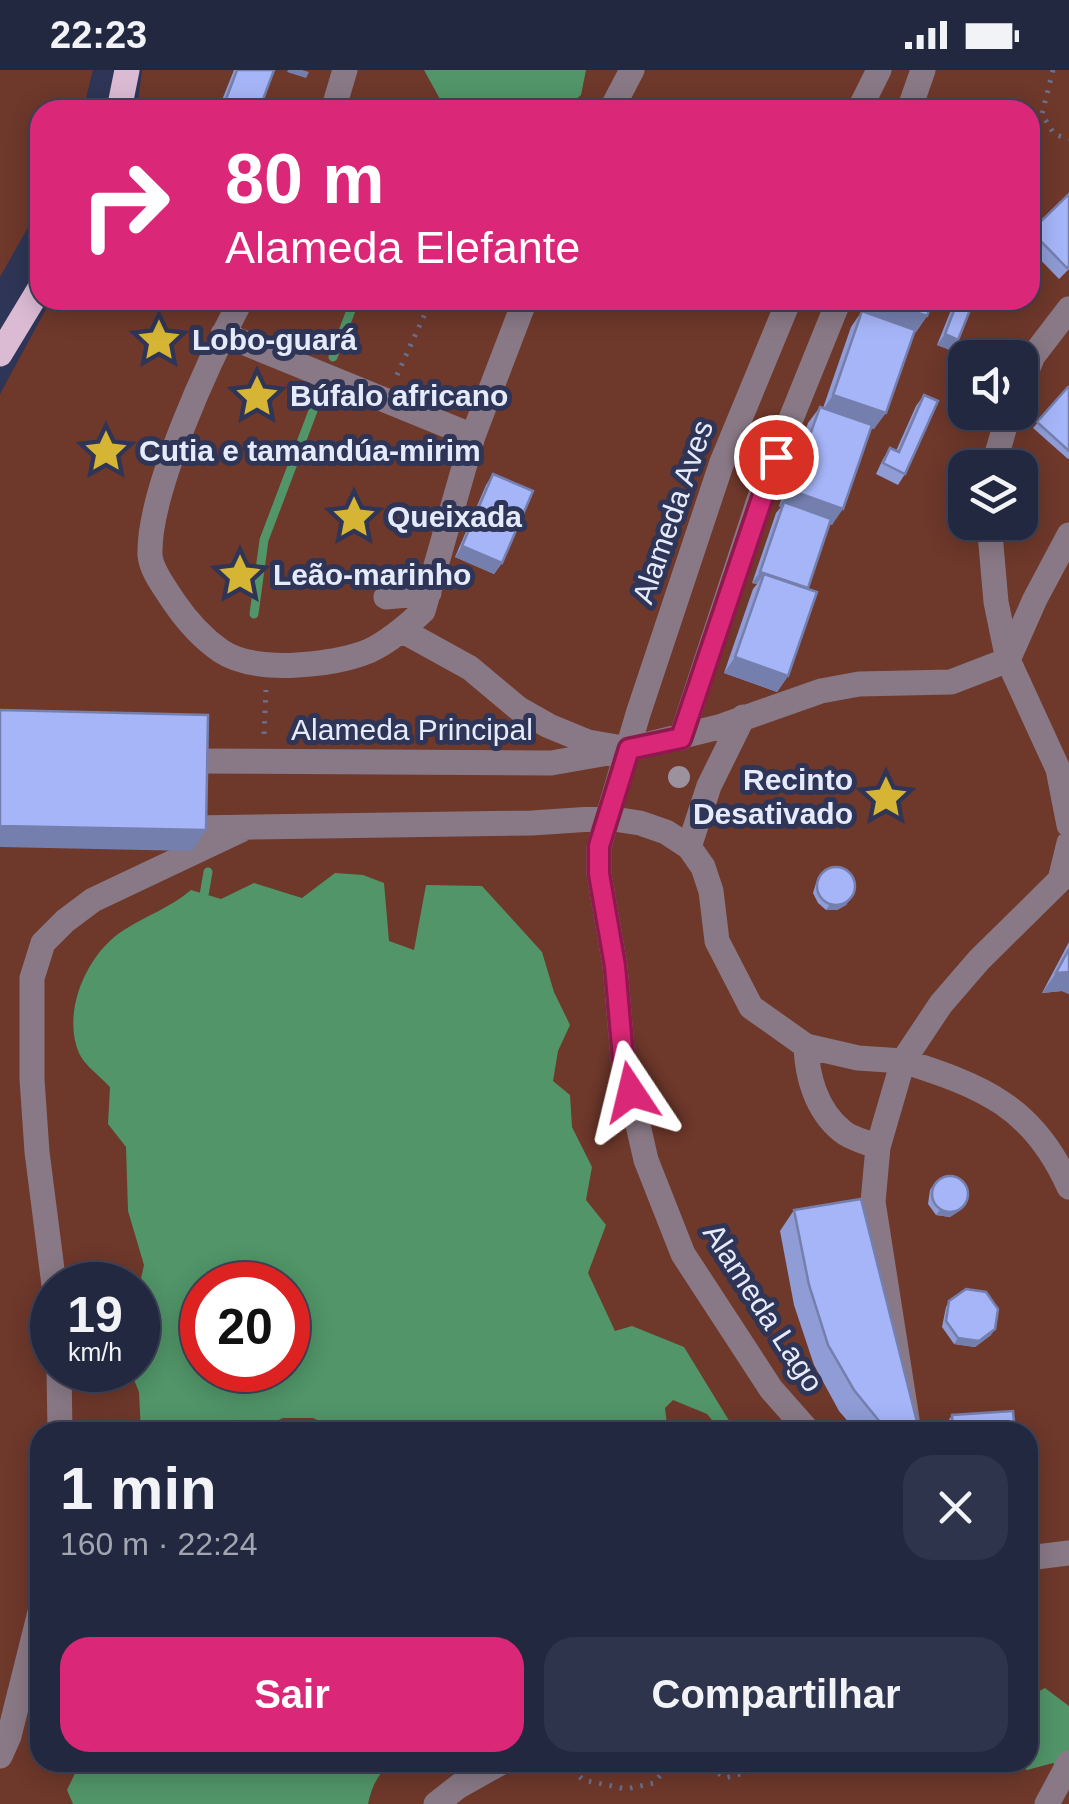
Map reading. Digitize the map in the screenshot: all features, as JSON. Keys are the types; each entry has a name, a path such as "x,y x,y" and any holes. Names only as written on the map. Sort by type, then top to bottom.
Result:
{"main road":[{"path":"121,100 127,70"},
{"path":"0,354 30,304"}],"lane":[{"path":"336,100 345,70"},
{"path":"616,100 632,70"},
{"path":"864,100 878,70"},
{"path":"913,100 923,71"},
{"path":"1038,349 1069,308"},
{"path":"236,310 223,334 151,521 150,562 188,623 223,653 266,666 334,660 368,651 403,630 424,611 473,436 521,310"},
{"name":"Alameda Aves","path":"629,749 722,462 785,310"},
{"path":"681,738 763,488 835,310"},
{"path":"223,334 473,436"},
{"path":"1008,660 1069,536"},
{"path":"991,540 996,602 1008,660 1058,769 1069,824"},
{"path":"386,597 429,593"},
{"path":"403,630 470,668 519,709 549,726 588,742 629,749"},
{"name":"Alameda Principal","path":"193,761 551,763 681,738 821,691 859,684 951,682 1008,660"},
{"path":"690,847 709,786 743,717"},
{"name":"Alameda Lago","path":"629,749 599,846 599,874 615,966 623,1058 646,1160 683,1254 771,1389 800,1422"},
{"path":"192,828 532,823 606,818 666,832 690,847 703,867 718,941 750,1007 806,1046 858,1058 903,1060 968,1082 1022,1117 1057,1160 1069,1187"},
{"path":"51,1262 32,1079 32,978 43,943 64,920 92,900 245,828"},
{"path":"907,1422 873,1202 878,1146 903,1060 941,1004 979,960 1060,880 1069,844"},
{"path":"806,1046 807,1071 828,1117 844,1134 878,1146"},
{"path":"59,1392 60,1422"},
{"path":"1038,1557 1069,1553"},
{"path":"0,1756 9,1736 30,1652"},
{"path":"1047,1804 1065,1769"},
{"path":"436,1804 484,1772"}],"path":[{"path":"1053,70 1042,114 1054,134 1069,140"},
{"path":"386,401 427,310"},
{"path":"264,762 266,666"},
{"path":"574,1772 582,1780 626,1789 654,1782 662,1772"},
{"path":"716,1772 725,1778 748,1772"}],"shaded area":[{"path":"0,70 93,70 86,100 30,100 30,224 0,277"},
{"path":"142,70 1069,70 1069,1804 0,1804 0,394 46,310 1040,310 1040,100 138,100"},
{"path":"424,70 586,70 581,95 575,100 440,100"},
{"path":"335,873 363,875 384,883 389,941 414,950 426,885 482,886 542,952 554,992 570,1025 558,1051 553,1081 570,1095 572,1127 592,1167 586,1200 606,1225 588,1273 615,1331 632,1326 684,1347 730,1422 714,1422 707,1414 673,1400 665,1408 667,1422 322,1422 313,1418 283,1418 274,1422 140,1422 139,1392 160,1392 160,1262 143,1262 128,1211 126,1147 108,1124 110,1087 79,1053 73,1019 81,984 111,940 191,890 221,899 254,883 302,898"},
{"path":"1045,1688 1069,1706 1069,1773 1053,1763 1038,1767 1038,1692"},
{"path":"75,1772 383,1772 368,1804 73,1804 67,1790"}],"building":[{"path":"237,70 274,70 263,100 226,100"},
{"path":"1069,194 1067,268 1040,240 1040,222"},
{"path":"954,310 970,310 958,340 945,334"},
{"path":"862,311 915,330 886,413 833,395"},
{"path":"1068,387 1069,451 1038,421"},
{"path":"924,395 938,401 905,474 883,463 890,448 899,452"},
{"path":"820,407 872,425 843,509 790,490"},
{"path":"493,474 533,491 502,563 462,546"},
{"path":"784,502 831,519 808,588 760,572"},
{"path":"764,574 817,592 788,676 735,657"},
{"path":"0,710 208,715 206,830 0,826"},
{"path":"836,867 849,873 855,886 849,899 836,905 823,899 817,886 823,873"},
{"path":"1069,949 1069,972 1056,973"},
{"path":"950,1176 962,1182 968,1194 962,1206 950,1212 938,1206 932,1194 938,1182"},
{"path":"861,1199 917,1422 880,1422 854,1390 828,1345 809,1285 794,1210"},
{"path":"966,1289 986,1292 998,1309 995,1329 979,1341 958,1338 946,1321 949,1301"},
{"path":"1013,1411 1014,1422 952,1422 952,1415"}],"waterway":[{"path":"333,357 351,310"},
{"path":"254,614 264,540 319,395"},
{"path":"203,901 208,872"}],"place":[{"name":"Lobo-guará","path":"159,340"},
{"name":"Búfalo africano","path":"257,396"},
{"name":"Cutia e tamandúa-mirim","path":"106,451"},
{"name":"Queixada","path":"354,517"},
{"name":"Leão-marinho","path":"240,575"},
{"name":"Recinto Desativado","path":"886,797"}],"route":[{"path":"631,1092 599,874 599,846 629,749 681,738 776,457"}]}
